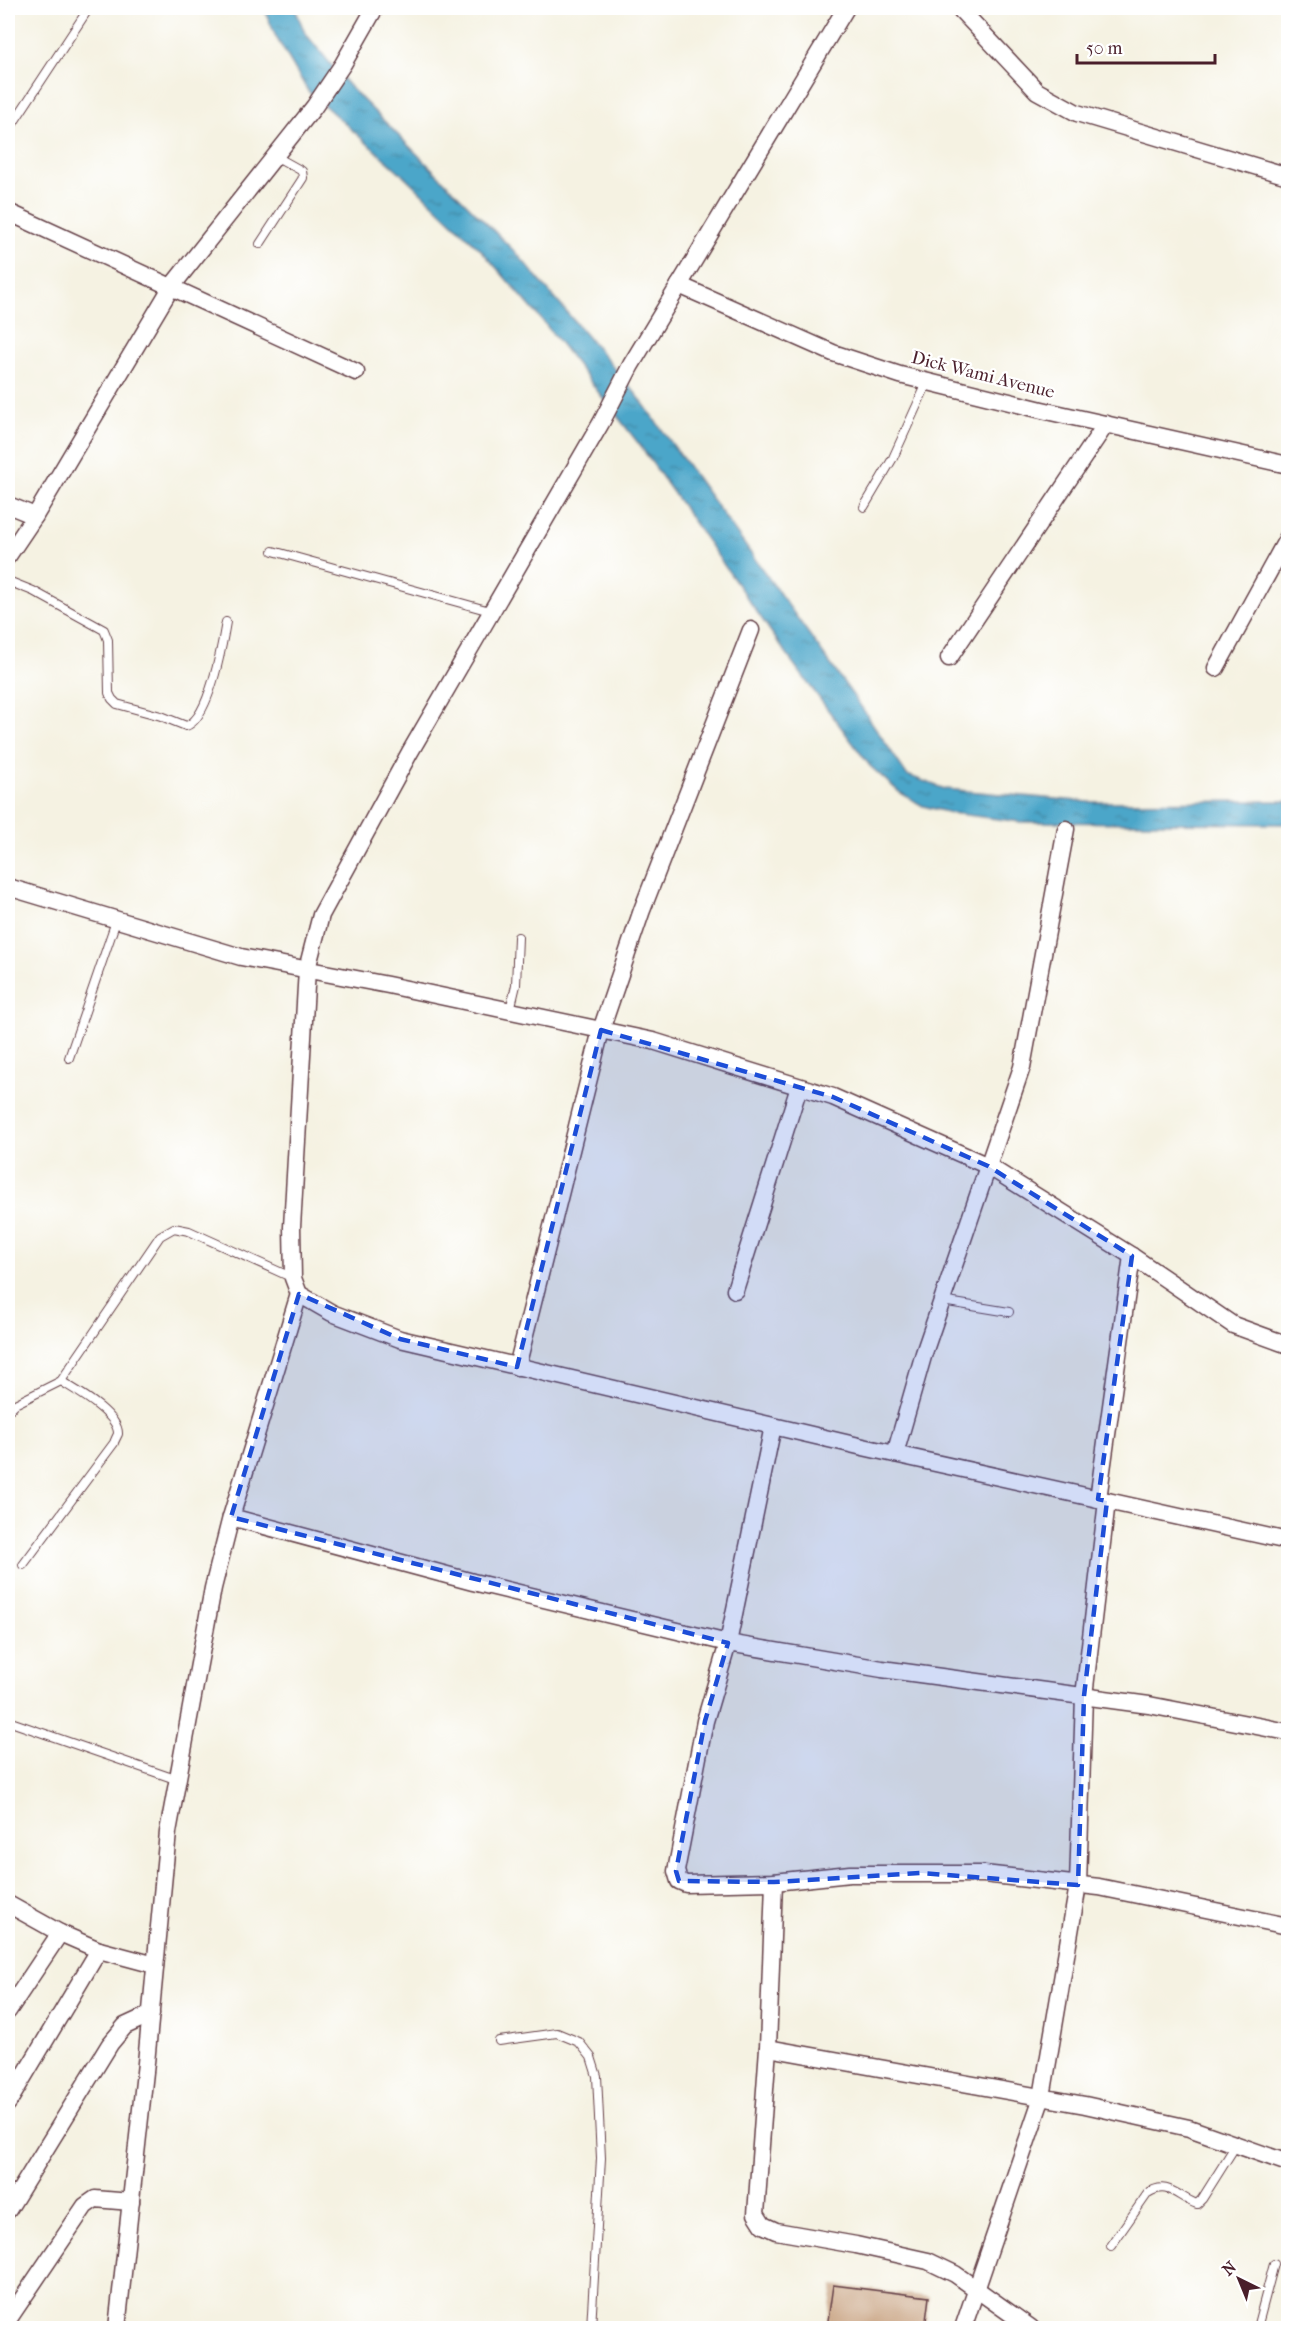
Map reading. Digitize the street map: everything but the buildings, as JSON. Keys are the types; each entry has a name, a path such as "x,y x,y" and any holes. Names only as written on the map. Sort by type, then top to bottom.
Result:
{"street":[{"path":"8,556 35,516 172,286 314,107 343,64 375,8"},
{"path":"117,2328 168,1832 213,1588 231,1517 298,1294 293,1278 292,1227 307,969 321,915 410,752 601,423 631,365 846,8"},
{"path":"959,8 1036,91 1077,113 1288,176"},
{"path":"8,212 356,372"},
{"name":"Dick Wami Avenue","path":"679,285 833,353 928,381 1288,465"},
{"path":"949,658 1106,424"},
{"path":"8,504 35,516"},
{"path":"1216,668 1288,537"},
{"path":"517,1367 601,1030 642,910 751,630"},
{"path":"895,1454 942,1301 1022,1067 1066,829"},
{"path":"8,887 241,957 510,1010 653,1041 833,1097 988,1166 1131,1256 1233,1325 1288,1345"},
{"path":"735,1290 799,1087"},
{"path":"963,2328 1042,2097 1078,1885 1084,1696 1102,1500 1131,1256"},
{"path":"298,1294 332,1313 400,1339 895,1454 1288,1541"},
{"path":"773,1426 728,1643 705,1720 676,1871 679,1881 686,1884 774,1882 850,1874 984,1874 1099,1887 1288,1926"},
{"path":"231,1517 473,1582 728,1643 882,1669 1149,1705 1288,1732"},
{"path":"774,1882 768,2048 756,2214 763,2224 776,2232 856,2245 928,2261 977,2288 1031,2328"},
{"path":"9,1908 99,1950 155,1965"},
{"path":"8,2011 60,1933"},
{"path":"8,2103 99,1950"},
{"path":"8,2210 110,2044 125,2026 150,2014"},
{"path":"768,2048 1042,2097 1189,2128 1288,2163"},
{"path":"8,2320 85,2206 95,2199 131,2202"}],"lane":[{"path":"8,131 89,8"},
{"path":"260,244 303,178 302,171 275,156"},
{"path":"864,507 893,458 928,381"},
{"path":"273,551 490,611"},
{"path":"8,581 33,591 104,630 108,640 109,693 117,704 161,716 186,726 198,718 217,669 226,622"},
{"path":"69,1058 116,921"},
{"path":"510,1010 516,985 518,937"},
{"path":"8,1411 15,1404 61,1381 160,1236 174,1228 189,1231 293,1278"},
{"path":"942,1301 1009,1312"},
{"path":"23,1565 114,1443 118,1434 116,1425 100,1406 61,1381"},
{"path":"8,1721 178,1780"},
{"path":"499,2041 557,2033 579,2043 591,2057 597,2076 601,2158 591,2328"},
{"path":"1111,2246 1148,2193 1156,2187 1163,2187 1197,2204 1236,2145"},
{"path":"1257,2328 1274,2264"}],"highlighted area":[{"path":"601,1030 833,1097 988,1166 1132,1256 1098,1499 1107,1501 1084,1696 1078,1885 921,1873 774,1882 679,1881 676,1871 705,1721 728,1643 231,1517 299,1294 400,1339 517,1367"}],"water":[{"path":"264,8 295,8 305,33 348,85 518,255 637,395 862,708 907,775 945,789 1089,802 1288,801 1288,824 1021,822 951,813 923,806 899,792 870,766 790,659 639,444 542,320 481,250 403,175 308,91 276,37"}]}
